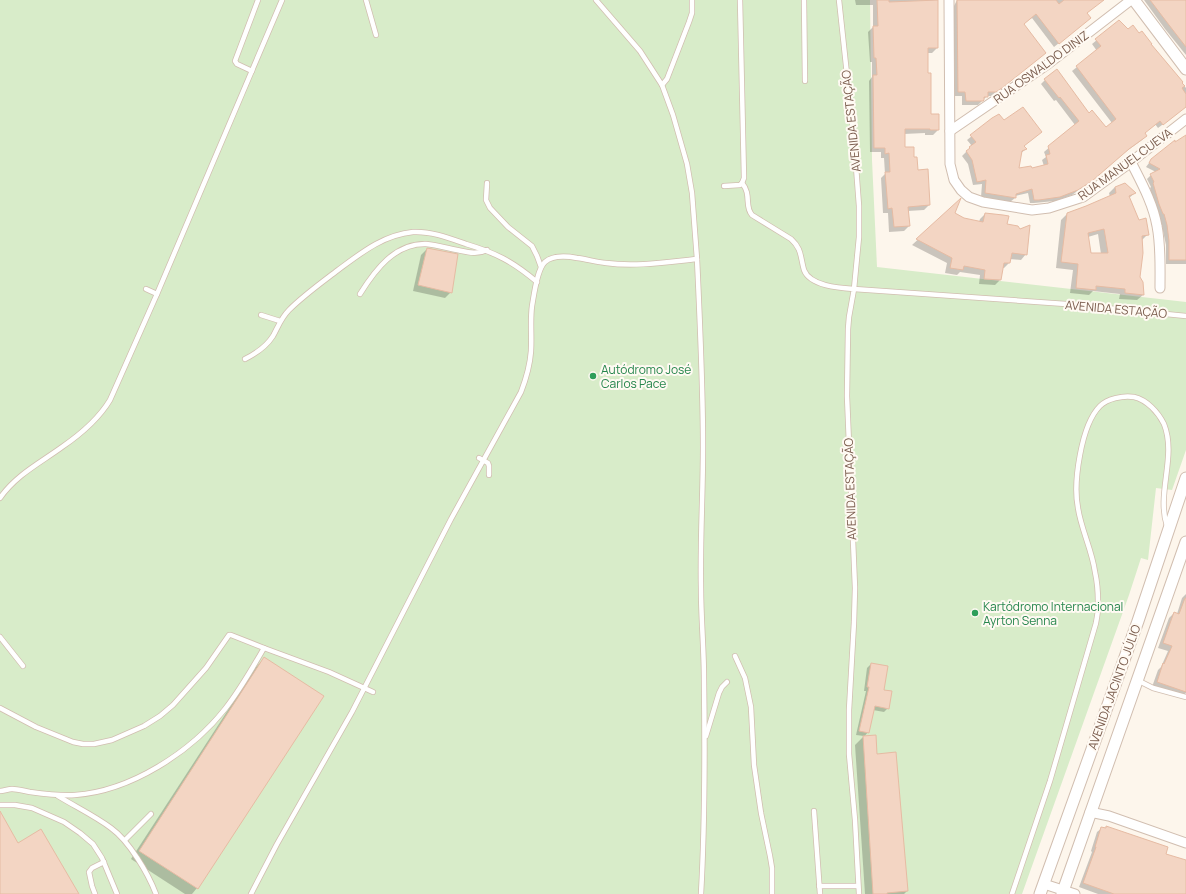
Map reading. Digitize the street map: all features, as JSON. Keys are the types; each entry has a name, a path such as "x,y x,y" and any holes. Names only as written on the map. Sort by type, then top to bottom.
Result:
{"street":[{"name":"RUA MANUEL CUEVA","path":"949,0 950,164 954,180 961,190 969,196 983,202 1032,210 1049,208 1083,197 1186,119"},
{"name":"RUA OSWALDO DINIZ","path":"950,131 1048,64 1132,0"},
{"path":"1132,0 1186,69"},
{"path":"1131,162 1145,191 1157,226 1160,252 1160,288"},
{"name":"AVENIDA JACINTO JÚLIO","path":"1042,889 1138,621 1186,478"},
{"name":"AVENIDA JACINTO JÚLIO","path":"1063,892 1186,542"},
{"path":"1090,812 1109,816 1186,843"},
{"path":"1042,889 1075,894"}],"lane":[{"path":"252,70 237,64 235,61 258,0"},
{"path":"0,498 14,481 34,465 80,434 96,420 110,400 157,294 282,0"},
{"path":"366,0 376,35"},
{"path":"596,0 640,51 662,85 688,164 693,199 702,352 703,448 701,588 704,739 701,894"},
{"path":"662,85 666,79 689,22 693,5 692,0"},
{"path":"740,0 744,178 742,183"},
{"path":"804,0 805,81"},
{"name":"AVENIDA ESTAÇÃO","path":"838,0 854,140 859,206 859,237 854,290 848,329 847,396 855,588 850,688 849,754 855,820 859,894"},
{"path":"487,183 486,200 490,208 494,214 508,227 532,246 541,267"},
{"path":"724,186 742,183"},
{"path":"742,183 748,194 749,212 795,243 800,251 805,271 808,276 817,282 836,288 854,290"},
{"path":"245,359 264,347 287,312 313,288 368,248 385,239 412,232 444,236 487,250 513,263 537,282"},
{"path":"360,294 366,284 387,259 395,253 412,246 427,244 478,253 487,250"},
{"path":"251,894 273,851 352,712 481,459 521,392 527,377 531,350 532,306 541,267 550,259 568,256 606,263 625,264 646,264 697,259"},
{"path":"146,289 157,294"},
{"name":"AVENIDA ESTAÇÃO","path":"854,290 1066,304 1186,316"},
{"path":"261,315 280,321"},
{"path":"1012,894 1050,781 1096,623 1098,603 1095,571 1077,507 1076,477 1079,459 1093,415 1100,406 1108,401 1129,396 1144,401 1155,410 1165,426 1168,443 1168,464 1164,513 1169,530"},
{"path":"481,459 489,465 489,475"},
{"path":"0,708 36,727 73,742 83,744 103,743 144,726 160,716 173,705 206,668 229,635 333,674 373,692"},
{"path":"0,637 23,666"},
{"path":"0,792 11,789 57,795 76,795 100,791 123,783 156,768 178,755 193,743 224,711 264,648"},
{"path":"735,656 745,678 752,711 754,765 761,813 772,868 772,894"},
{"path":"1137,680 1153,688 1186,697"},
{"path":"704,739 719,693 727,682"},
{"path":"57,795 102,821 125,840 146,874 156,894"},
{"path":"0,805 15,805 32,808 64,822 80,833 92,844 102,858 117,894"},
{"path":"814,811 820,894"},
{"path":"125,840 151,814"},
{"path":"96,894 92,886 90,872 92,868 104,862"},
{"path":"819,886 858,886"}],"green space":[{"name":"Autódromo José Carlos Pace","path":"0,0 870,0 872,160 877,267 1186,302 1186,450 1172,490 1156,488 1148,560 1141,558 1022,894 0,894"}],"building":[{"path":"877,0 889,0 889,2 938,0 938,48 928,48 928,73 931,73 931,114 939,114 939,130 905,129 905,147 914,147 914,157 917,157 918,170 928,169 930,205 908,207 910,226 894,227 892,208 888,209 885,172 890,172 889,153 885,154 885,148 874,148 873,75 877,75 876,58 874,58 873,26 878,26"},
{"path":"957,0 1056,0 1059,4 1064,0 1104,0 1087,13 1091,18 1059,44 1036,14 1024,24 1046,53 1002,88 996,92 988,92 988,97 984,97 983,101 966,101 965,92 958,92"},
{"path":"1150,0 1186,0 1186,47 1169,25"},
{"path":"1119,20 1128,29 1133,25 1139,33 1142,31 1183,82 1182,83 1185,86 1182,88 1186,94 1186,107 1163,125 1160,121 1145,133 1147,136 1129,149 1092,181 1078,190 1060,197 1039,200 1034,200 1032,189 1016,194 1016,198 985,193 986,180 977,182 972,160 966,151 976,142 970,135 992,118 999,114 1004,120 1023,107 1042,132 1024,146 1027,149 1022,151 1019,168 1031,166 1032,168 1048,164 1046,155 1050,154 1048,146 1079,121 1044,79 1057,69 1089,113 1092,110 1106,127 1116,119 1076,66 1101,46 1095,39"},
{"path":"1186,135 1186,260 1169,260 1167,225 1159,204 1154,182 1150,174 1160,169 1149,163 1151,159 1175,140 1175,142"},
{"path":"1125,183 1136,193 1129,196 1139,220 1146,218 1149,235 1142,236 1143,253 1140,277 1143,282 1144,295 1125,293 1125,289 1096,286 1096,290 1076,288 1078,264 1061,262 1067,213 1116,193 1115,187","holes":["1104,229 1108,253 1091,253 1088,233"]},
{"path":"961,198 955,213 964,218 983,222 985,213 1009,216 1007,224 1018,226 1020,229 1030,225 1027,255 1012,253 1010,263 1004,263 1001,280 984,279 985,270 964,266 963,270 950,268 952,258 916,239"},
{"path":"427,248 458,254 452,293 418,285"},
{"path":"1185,598 1186,692 1157,682 1163,663 1164,664 1172,646 1163,643 1174,612 1179,614"},
{"path":"264,657 324,696 198,889 139,851"},
{"path":"871,663 888,666 884,690 892,691 889,709 875,706 869,733 859,731 869,687 867,687"},
{"path":"876,735 877,754 896,752 908,891 887,894 873,894 863,736"},
{"path":"0,811 18,843 41,829 79,894 0,894"},
{"path":"1106,826 1168,847 1166,854 1186,860 1186,894 1114,894 1083,883 1096,847 1101,827 1106,828"}],"place":[{"name":"Autódromo José Carlos Pace","path":"593,376"},
{"name":"Kartódromo Internacional Ayrton Senna","path":"975,613"}]}
